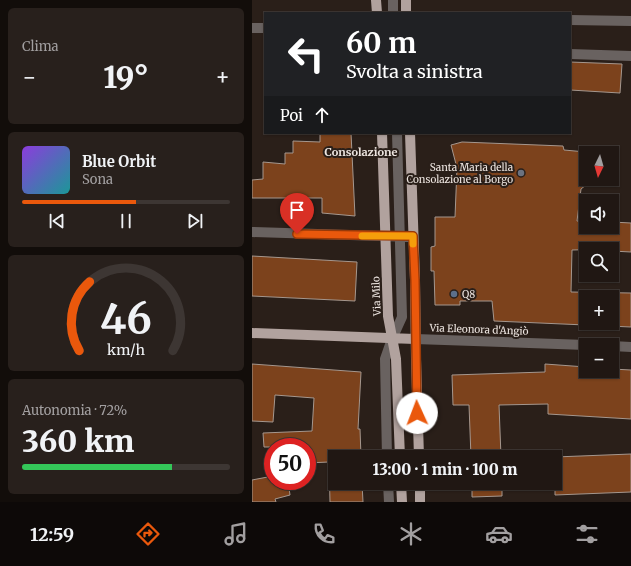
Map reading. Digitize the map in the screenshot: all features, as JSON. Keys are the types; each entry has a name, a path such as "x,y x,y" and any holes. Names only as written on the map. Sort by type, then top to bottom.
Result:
{"main road":[{"path":"376,0 377,12"},
{"path":"406,0 406,12"},
{"name":"Via Milo","path":"382,134 388,316 396,359 400,450"},
{"path":"410,134 419,450"},
{"name":"Via Eleonora d'Angiò","path":"252,333 415,339"},
{"path":"401,490 402,502"},
{"path":"420,490 420,502"}],"street":[{"path":"393,0 393,12"},
{"path":"571,20 631,21"},
{"path":"252,28 264,28"},
{"path":"571,54 631,56"},
{"path":"388,450 385,359 392,338 402,316 397,134"},
{"path":"252,232 413,236"},
{"name":"Via Eleonora d'Angiò","path":"415,339 579,345"},
{"path":"619,346 631,347"},
{"path":"388,490 389,502"}],"building":[{"path":"571,62 622,64 620,93 571,90"},
{"path":"320,134 351,134 355,216 322,213 322,198 252,198 252,180 263,179 263,162 285,164 285,153 293,153 293,141 320,142"},
{"path":"462,142 563,146 564,150 579,151 579,186 585,186 581,189 580,194 579,194 577,221 579,221 579,234 619,234 619,222 631,223 631,252 619,251 619,242 579,242 579,250 572,250 571,292 579,292 579,325 494,321 492,301 460,301 460,305 435,305 434,271 431,271 431,247 435,246 435,217 455,217 457,168 451,145"},
{"path":"252,256 357,262 355,301 252,296"},
{"path":"619,293 631,293 631,327 619,326"},
{"path":"252,364 361,372 358,429 360,429 361,450 328,450 328,462 316,463 316,438 264,438 264,447 263,433 312,431 314,398 275,395 273,422 252,421"},
{"path":"545,364 579,366 579,378 619,378 619,369 631,370 631,419 548,414 548,404 499,405 501,450 471,450 469,405 453,405 452,375 545,372"},
{"path":"631,454 631,492 555,495 555,490 562,490 562,457"},
{"path":"264,478 264,490 289,490 290,495 275,499 276,502 252,502 252,480"},
{"path":"330,490 362,490 363,502 330,502"},
{"path":"472,490 502,490 502,496 472,497"}],"slow traffic":[{"path":"362,236 413,236 413,244"}],"place":[{"name":"Santa Maria della Consolazione al Borgo","path":"521,173"},
{"name":"Q8","path":"454,294"}],"district":[{"name":"Consolazione","path":"361,152"}],"route":[{"path":"297,234 413,236 417,413"}]}
